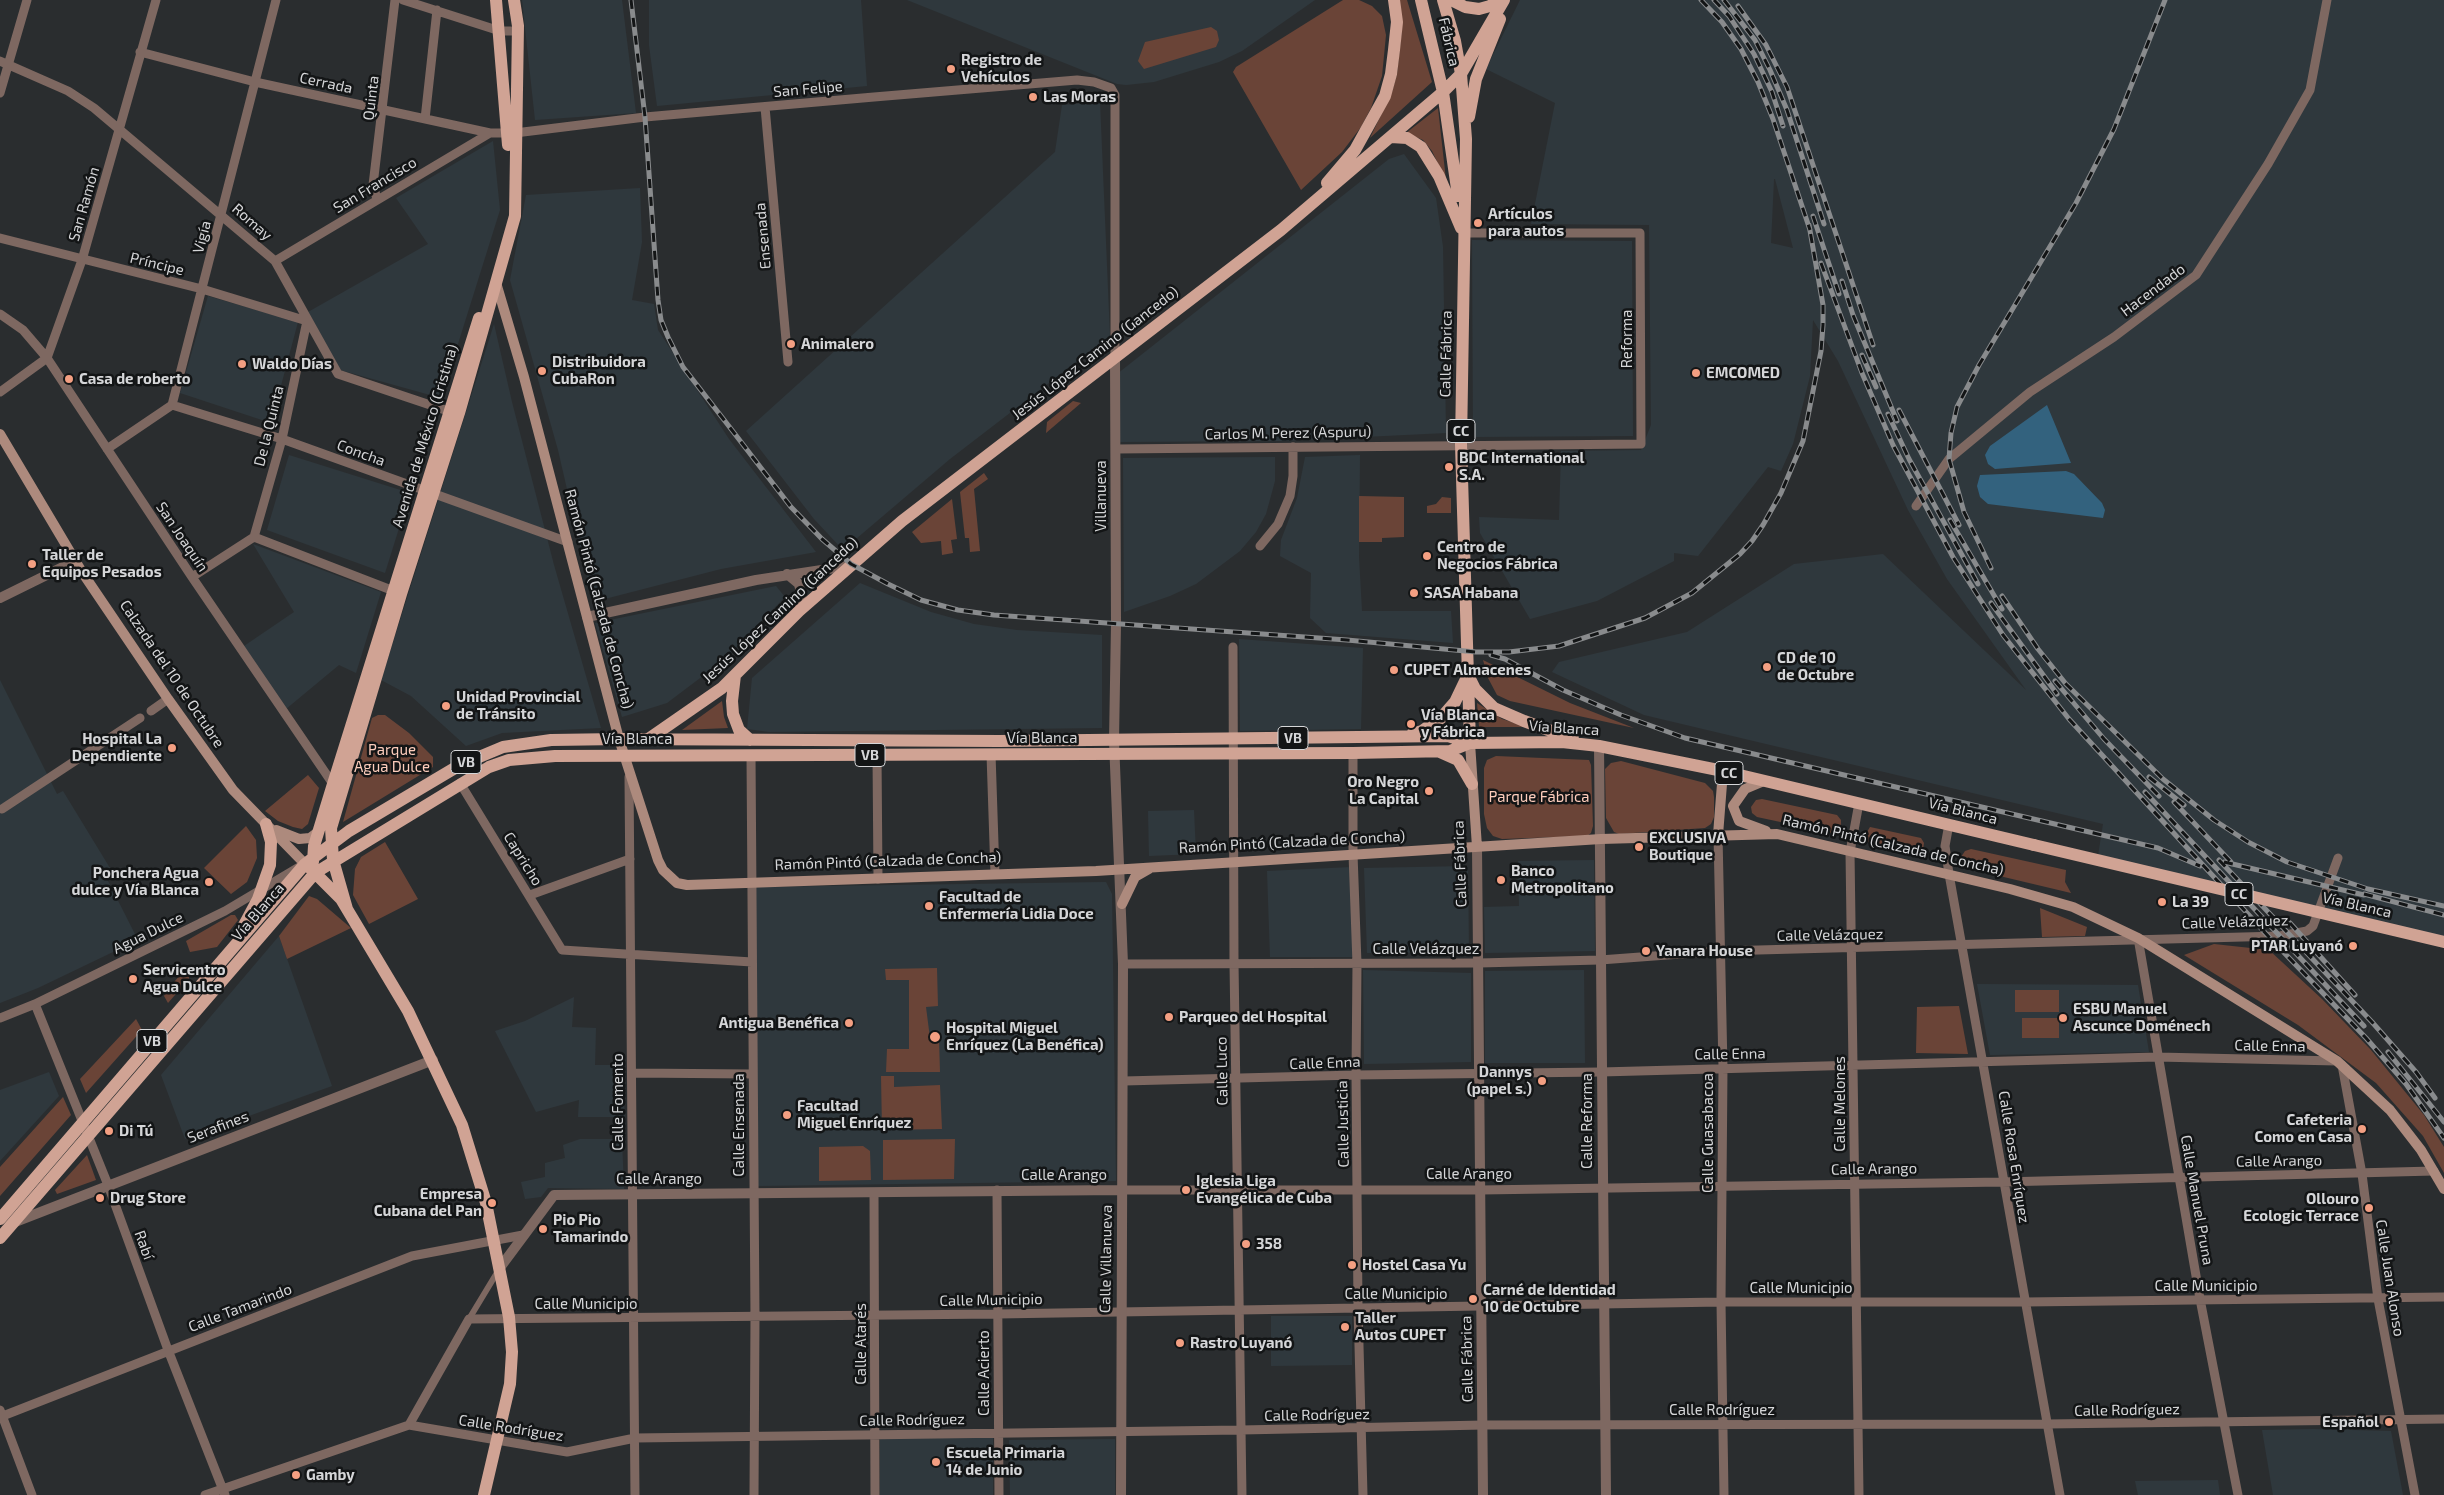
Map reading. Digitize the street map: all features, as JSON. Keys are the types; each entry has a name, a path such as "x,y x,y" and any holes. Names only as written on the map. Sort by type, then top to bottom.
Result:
{"main road":[{"name":"Avenida de México (Cristina)","path":"454,413 497,286 515,216 511,133 496,0"},
{"name":"Avenida de México (Cristina)","path":"308,861 430,492 495,266 509,202 511,133 518,32 514,0"},
{"path":"1291,222 1355,150 1382,102 1391,74 1397,22 1394,0"},
{"name":"Fábrica","path":"1421,0 1444,92"},
{"name":"Fábrica","path":"1443,0 1455,41 1461,74"},
{"path":"1451,0 1479,9 1490,6 1498,0"},
{"name":"Jesús López Camino (Gancedo)","path":"685,714 712,696 848,566 920,506 1291,222 1444,92 1461,74 1504,0"},
{"path":"1466,139 1476,79 1508,0"},
{"name":"Calle Fábrica","path":"1461,74 1466,139 1461,444 1467,674 1476,847"},
{"name":"Calle Fábrica","path":"1444,92 1463,233"},
{"path":"1391,137 1407,138 1420,147 1439,176 1463,233"},
{"name":"Ramón Pintó (Calzada de Concha)","path":"495,266 497,286 568,542 619,739 650,839 663,870 677,883 687,885 1120,870 1233,861 1601,839 1777,834 1949,874 2073,907 2138,938 2340,1063 2390,1110 2434,1171 2444,1189"},
{"name":"Calzada del 10 de Octubre","path":"0,434 75,561 168,699 233,790 266,824 308,861 315,872 348,909 408,1010 433,1060 462,1125 475,1163 494,1242 509,1317 512,1352 510,1384 499,1440 484,1495"},
{"name":"Avenida de México (Cristina)","path":"333,860 331,828 397,592"},
{"path":"735,674 732,693 733,714 739,730 750,740"},
{"path":"1402,737 1422,731 1441,718 1455,702 1467,674"},
{"path":"1467,674 1476,690 1494,708 1524,721 1594,745"},
{"path":"619,739 653,728 685,714"},
{"path":"625,755 685,714"},
{"name":"Vía Blanca","path":"0,1219 308,861 331,843 460,765 503,746 551,740 1114,741 1448,736 1470,743 1535,742 1594,745 1723,771 2444,942"},
{"name":"Vía Blanca","path":"0,1238 315,872 460,783 489,767 509,760 555,756 625,755 1115,755 1440,752 1450,751 1470,743"},
{"path":"1440,752 1458,760 1472,784"},
{"name":"Calle Guasabacoa","path":"1718,835 1723,771"},
{"path":"1738,834 1734,806 1745,789 1764,781"},
{"path":"1735,815 1738,820 1746,825 1777,834"},
{"path":"266,824 279,833 299,839 310,838 318,832"},
{"path":"232,948 262,890 272,853 266,824"},
{"name":"Calzada del 10 de Octubre","path":"333,860 348,909"},
{"path":"1122,904 1135,877 1148,869 1160,866"}],"street":[{"path":"0,93 4,63 27,0"},
{"name":"San Ramón","path":"47,358 82,260 156,0"},
{"name":"Vigía","path":"172,405 276,0"},
{"name":"Quinta","path":"377,199 373,185 384,110 395,0"},
{"path":"403,0 500,31 518,32"},
{"name":"Hacendado","path":"1916,506 1949,459 2030,392 2114,337 2196,275 2268,164 2310,90 2327,0"},
{"path":"425,119 437,10"},
{"name":"Cerrada","path":"140,52 255,82 490,133 511,133"},
{"name":"Romay","path":"4,63 81,99 222,214 274,261 338,374 454,413"},
{"name":"San Felipe","path":"511,133 645,117 1077,80 1094,82 1111,88"},
{"name":"Villanueva","path":"1111,88 1115,95 1116,449 1114,741 1122,904"},
{"name":"Ensenada","path":"765,107 788,362"},
{"name":"San Francisco","path":"274,261 490,133"},
{"name":"Reforma","path":"1463,233 1640,233 1641,444"},
{"name":"Príncipe","path":"0,238 202,289 307,321"},
{"name":"San Joaquín","path":"0,314 23,330 47,358 192,577 333,784"},
{"name":"De la Quinta","path":"254,537 282,439 307,321"},
{"path":"0,392 47,358"},
{"path":"107,450 172,405"},
{"name":"Concha","path":"172,405 282,439 568,542"},
{"name":"Carlos M. Perez (Aspuru)","path":"1116,449 1461,444 1641,444"},
{"path":"1260,546 1278,524 1290,496 1293,476 1293,447"},
{"path":"192,577 254,537 397,592"},
{"path":"0,598 75,561"},
{"path":"587,617 787,574 848,566"},
{"path":"787,574 799,584 801,593 799,611"},
{"name":"Calle Luco","path":"1233,647 1234,964 1239,1189 1242,1495"},
{"path":"151,711 168,699"},
{"path":"2,809 40,787 140,718"},
{"name":"Calle Reforma","path":"1594,745 1601,839 1600,960 1606,1495"},
{"name":"Calle Justicia","path":"1353,753 1353,854 1357,964 1358,1308 1363,1495"},
{"path":"991,754 995,874"},
{"name":"Calle Ensenada","path":"751,755 755,1317 754,1495"},
{"path":"877,755 878,879"},
{"name":"Calle Fomento","path":"629,769 635,1495"},
{"name":"Capricho","path":"460,783 562,950 631,955"},
{"name":"Calle Melones","path":"1859,803 1850,852 1853,947 1855,1302 1859,1495"},
{"name":"Calle Rosa Enríquez","path":"1948,824 1945,846 1949,874 1984,1062 2002,1182 2060,1495"},
{"name":"Calle Guasabacoa","path":"1718,835 1723,1068 1722,1302 1724,1495"},
{"name":"Calle Fábrica","path":"1476,847 1484,1425 1483,1495"},
{"name":"Calle Velázquez","path":"1123,964 1479,963 1600,960 1721,951 1962,946 2138,938 2269,937 2307,931 2314,926 2338,858"},
{"path":"530,895 630,859"},
{"name":"Agua Dulce","path":"0,1018 36,1004 225,911 308,861"},
{"name":"Calle Villanueva","path":"1121,1495 1120,1432 1123,1404 1120,1311 1124,1081 1122,904"},
{"name":"Calle Manuel Pruna","path":"2138,938 2200,1299 2238,1495"},
{"path":"631,955 752,962"},
{"name":"Rabí","path":"36,1004 108,1186 168,1350 224,1492"},
{"name":"Calle Enna","path":"1124,1081 1356,1075 1601,1072 2158,1057 2340,1063"},
{"name":"Serafines","path":"14,1222 433,1060"},
{"name":"Calle Juan Alonso","path":"2340,1063 2362,1174 2378,1299 2415,1495"},
{"path":"632,1073 752,1074"},
{"name":"Calle Arango","path":"498,1269 554,1195 633,1193 874,1193 997,1190 1481,1190 2002,1182 2434,1171"},
{"name":"Calle Acierto","path":"997,1190 999,1495"},
{"name":"Calle Atarés","path":"874,1193 875,1495"},
{"path":"494,1242 523,1235"},
{"name":"Calle Tamarindo","path":"1,1414 412,1256 494,1242"},
{"path":"409,1425 498,1269"},
{"name":"Calle Municipio","path":"469,1319 509,1317 875,1316 1240,1309 1482,1308 1722,1302 2025,1302 2200,1299 2378,1299 2444,1296"},
{"path":"1,1414 32,1495"},
{"name":"Calle Rodríguez","path":"205,1495 224,1492 409,1425 567,1452 635,1438 1484,1425 1723,1423 2047,1424 2444,1418"}],"shaded area":[{"path":"522,0 622,0 636,113 535,120"},
{"path":"649,0 861,0 867,86 657,106 649,45"},
{"path":"907,0 1315,0 1242,51 1219,62 1154,82 1126,85 1117,84"},
{"path":"1520,0 2444,0 2444,938 2098,856 2103,824 1644,715 1552,672 1559,662 1687,632 1794,564 1883,554 2026,690 1947,579 1908,510 1838,361 1813,320 1810,376 1793,444 1781,471 1768,467 1698,556 1674,553 1674,561 1597,601 1530,619 1480,533 1479,517 1559,520 1561,451 1641,450 1651,425 1649,225 1531,224 1555,103 1486,69","holes":["1775,179 1793,248 1771,243"]},
{"path":"1100,102 1110,336 950,459 843,550 814,519 746,431 1055,152 1062,105"},
{"path":"493,141 500,210 441,398 340,370 308,312 428,244 396,198"},
{"path":"1404,154 1436,198 1443,247 1446,433 1281,441 1120,442 1117,374 1389,159"},
{"path":"640,188 642,242 632,300 654,304 658,330 729,439 816,552 721,569 593,602 558,450 510,280 526,195"},
{"path":"1472,240 1632,241 1633,436 1473,437"},
{"path":"208,296 298,322 271,423 180,393"},
{"path":"494,324 554,565 601,728 502,733 466,746 411,696 381,680"},
{"path":"289,455 410,493 385,573 267,530"},
{"path":"1360,455 1359,557 1362,611 1451,611 1453,643 1326,633 1310,618 1311,573 1280,556 1281,540 1297,498 1305,457"},
{"path":"1275,457 1275,481 1266,514 1256,532 1240,551 1196,584 1170,596 1124,612 1123,458"},
{"path":"253,544 381,592 356,673 339,665 286,709 244,646 294,612"},
{"path":"860,583 931,612 974,624 1017,630 1102,635 1102,728 769,732 747,729 752,678"},
{"path":"776,586 785,597 724,660 667,703 622,717 595,623"},
{"path":"1239,639 1363,648 1361,729 1240,731"},
{"path":"0,680 57,794 63,791 113,873 106,877 138,940 38,988 0,1003"},
{"path":"1194,810 1196,854 1149,856 1148,811"},
{"path":"1594,860 1595,951 1485,953 1484,907 1519,906 1518,861"},
{"path":"1468,866 1469,952 1367,953 1364,868"},
{"path":"1352,867 1354,957 1270,957 1267,871"},
{"name":"Hospital Miguel Enríquez (La Benéfica)","path":"1106,882 1112,894 1116,1181 758,1186 754,887"},
{"path":"279,936 332,1086 185,1139 161,1075"},
{"path":"1363,970 1471,973 1471,1062 1364,1064"},
{"path":"1584,970 1585,1063 1485,1063 1485,971"},
{"name":"ESBU Manuel Ascunce Doménech","path":"1977,984 2138,985 2149,1052 1990,1055"},
{"path":"574,997 572,1027 596,1028 595,1065 621,1065 625,1117 578,1117 579,1100 536,1112 495,1031 525,1021"},
{"path":"49,1072 59,1096 0,1161 0,1090"},
{"path":"580,1139 622,1139 624,1189 548,1188 541,1197 525,1199 521,1182 545,1177 545,1163 565,1158 563,1145"},
{"path":"1271,1316 1352,1316 1352,1365 1271,1366"},
{"path":"2262,1430 2391,1431 2403,1495 2273,1495"},
{"name":"Escuela Primaria 14 de Junio","path":"880,1438 993,1438 993,1495 880,1495"},
{"path":"1115,1439 1115,1495 1010,1495 1009,1440"},
{"path":"2218,1480 2220,1495 2138,1495 2135,1481"}],"green space":[{"path":"1343,0 1359,0 1372,6 1382,16 1386,35 1382,76 1371,108 1361,127 1342,152 1301,190 1233,72 1236,67"},
{"path":"1399,0 1407,0 1432,82 1370,138 1392,92 1397,74 1402,29"},
{"path":"1211,27 1217,31 1219,40 1216,47 1144,69 1138,61 1145,42"},
{"path":"1438,108 1446,180 1432,151 1423,140 1406,133"},
{"path":"1073,401 1081,403 1046,433 1047,422"},
{"path":"984,473 988,479 974,489 980,551 970,552 969,538 965,538 960,492"},
{"path":"1359,496 1404,497 1404,537 1382,538 1382,542 1359,542"},
{"path":"1442,497 1451,498 1451,513 1427,513 1427,506 1436,504"},
{"path":"952,499 957,539 951,540 953,553 942,555 941,541 921,543 912,532"},
{"path":"1483,660 1570,703 1634,728 1510,701 1497,695 1488,678"},
{"path":"722,701 724,717 728,728 682,730"},
{"path":"1477,703 1502,719 1527,727 1479,727"},
{"name":"Parque Agua Dulce","path":"378,715 385,715 409,733 433,757 433,767 343,822 372,718"},
{"name":"Parque Fábrica","path":"1496,756 1589,760 1591,765 1593,826 1591,833 1587,836 1502,839 1493,836 1487,828 1484,814 1484,768 1487,760"},
{"name":"Parque Fábrica","path":"1621,761 1705,783 1713,791 1714,797 1714,817 1711,824 1705,828 1619,834 1614,832 1606,818 1605,769 1611,763"},
{"path":"308,775 319,788 308,824 302,829 293,827 278,821 265,811"},
{"path":"1762,799 1837,815 1841,820 1841,826 1838,831 1832,833 1757,817 1752,813 1751,807 1756,800"},
{"path":"246,826 256,840 257,858 247,882 231,894 204,868"},
{"path":"1870,827 1921,838 1924,843 1923,850 1915,855 1872,846 1864,837"},
{"path":"385,842 418,899 369,924 353,895 355,869 361,857"},
{"path":"1971,849 2066,870 2065,882 2071,893 1966,868 1961,857 1965,851"},
{"path":"309,896 317,899 351,928 287,959 279,936"},
{"path":"2040,908 2087,927 2085,936 2042,937"},
{"path":"231,915 235,915 238,920 217,947 190,952 186,941"},
{"path":"2214,944 2269,950 2322,999 2371,1050 2424,1115 2444,1147 2444,1173 2423,1136 2376,1083 2298,1025 2184,955"},
{"path":"937,968 938,1006 926,1007 930,1038 939,1038 940,1072 886,1072 887,1049 909,1049 909,980 886,980 885,969"},
{"path":"186,972 189,975 189,979 168,1003 164,996 167,990 182,973"},
{"path":"2015,990 2059,990 2059,1012 2015,1012"},
{"path":"1959,1006 1968,1054 1916,1053 1917,1007"},
{"path":"2022,1018 2059,1018 2059,1038 2022,1038"},
{"path":"136,1019 142,1030 86,1093 80,1079"},
{"path":"881,1076 894,1076 894,1087 940,1085 942,1129 882,1130"},
{"path":"63,1097 71,1115 0,1196 0,1167"},
{"path":"955,1139 954,1179 883,1180 883,1140"},
{"path":"863,1146 870,1151 871,1180 819,1181 819,1147"},
{"path":"87,1155 96,1180 57,1194 55,1190"}],"water":[{"path":"2047,405 2071,463 1995,469 1988,464 1985,455 1990,446"},
{"path":"2066,471 2074,474 2102,503 2105,510 2103,518 1988,504 1980,497 1977,486 1980,475"}],"railway":[{"path":"631,0 645,117 658,300 661,320 683,367 791,507 822,539 851,564 888,584 921,600 958,610 994,615 1347,640 1476,652 1509,652 1559,646 1645,618 1692,593 1740,554 1752,541 1781,493 1803,441 1821,351 1823,325 1823,305 1809,225"},
{"path":"1701,0 1722,22 1741,49 1758,82 1773,119 1810,230"},
{"path":"1714,0 1729,16 1754,54 1772,92 1783,126"},
{"path":"1724,0 1755,40 1770,70 1787,110 1824,224"},
{"path":"1991,568 1964,512 1949,459 1951,433 1957,407 1979,365 2076,203 2114,129 2165,0"},
{"path":"1738,6 1766,45 1787,87 1873,345"},
{"path":"1813,216 1839,294"},
{"path":"1821,263 1862,373 1893,445 1953,557 2003,635 2069,719 2269,937 2366,1038 2406,1084 2444,1138"},
{"path":"1842,281 1853,315 1897,421"},
{"path":"1862,355 1876,387"},
{"path":"1899,410 1959,525"},
{"path":"1888,414 1909,459 1978,584"},
{"path":"1950,520 2002,609"},
{"path":"2002,596 2038,649 2066,684 2163,779 2214,820 2248,842 2287,862 2368,889 2444,906"},
{"path":"1991,603 2057,694"},
{"path":"1491,655 1505,659 1563,690 1621,715 1685,738 2158,848 2200,866"},
{"path":"2055,681 2104,739 2159,796"},
{"path":"2149,777 2184,805"},
{"path":"2145,792 2364,1026"},
{"path":"2174,802 2231,862"},
{"path":"2219,860 2372,1022 2416,1072 2435,1098"},
{"path":"2224,862 2364,895"},
{"path":"2364,894 2444,915"},
{"path":"2290,923 2355,995"},
{"path":"2388,1052 2444,1122"}],"place":[{"name":"Registro de Vehículos","path":"951,69"},
{"name":"Las Moras","path":"1033,97"},
{"name":"Artículos para autos","path":"1478,223"},
{"name":"Animalero","path":"791,344"},
{"name":"Waldo Días","path":"242,364"},
{"name":"Distribuidora CubaRon","path":"542,371"},
{"name":"EMCOMED","path":"1696,373"},
{"name":"Casa de roberto","path":"69,379"},
{"name":"BDC International S.A.","path":"1449,467"},
{"name":"Centro de Negocios Fábrica","path":"1427,556"},
{"name":"Taller de Equipos Pesados","path":"32,564"},
{"name":"SASA Habana","path":"1414,593"},
{"name":"CD de 10 de Octubre","path":"1767,667"},
{"name":"CUPET Almacenes","path":"1394,670"},
{"name":"Unidad Provincial de Tránsito","path":"446,706"},
{"name":"Vía Blanca y Fábrica","path":"1411,724"},
{"name":"Hospital La Dependiente","path":"172,748"},
{"name":"Oro Negro La Capital","path":"1429,791"},
{"name":"EXCLUSIVA Boutique","path":"1639,847"},
{"name":"Banco Metropolitano","path":"1501,880"},
{"name":"Ponchera Agua dulce y Vía Blanca","path":"209,882"},
{"name":"La 39","path":"2162,902"},
{"name":"Facultad de Enfermería Lidia Doce","path":"929,906"},
{"name":"PTAR Luyanó","path":"2353,946"},
{"name":"Yanara House","path":"1646,951"},
{"name":"Servicentro Agua Dulce","path":"133,979"},
{"name":"Parqueo del Hospital","path":"1169,1017"},
{"name":"ESBU Manuel Ascunce Doménech","path":"2063,1018"},
{"name":"Antigua Benéfica","path":"849,1023"},
{"name":"Hospital Miguel Enríquez (La Benéfica)","path":"935,1037"},
{"name":"Dannys (papel s.)","path":"1542,1081"},
{"name":"Facultad Miguel Enríquez","path":"787,1115"},
{"name":"Cafeteria Como en Casa","path":"2362,1129"},
{"name":"Di Tú","path":"109,1131"},
{"name":"Iglesia Liga Evangélica de Cuba","path":"1186,1190"},
{"name":"Drug Store","path":"100,1198"},
{"name":"Empresa Cubana del Pan","path":"492,1203"},
{"name":"Ollouro Ecologic Terrace","path":"2369,1208"},
{"name":"Pio Pio Tamarindo","path":"543,1229"},
{"name":"358","path":"1246,1244"},
{"name":"Hostel Casa Yu","path":"1352,1265"},
{"name":"Carné de Identidad 10 de Octubre","path":"1473,1299"},
{"name":"Taller Autos CUPET","path":"1345,1327"},
{"name":"Rastro Luyanó","path":"1180,1343"},
{"name":"Español","path":"2389,1422"},
{"name":"Escuela Primaria 14 de Junio","path":"936,1462"},
{"name":"Gamby","path":"296,1475"}]}
